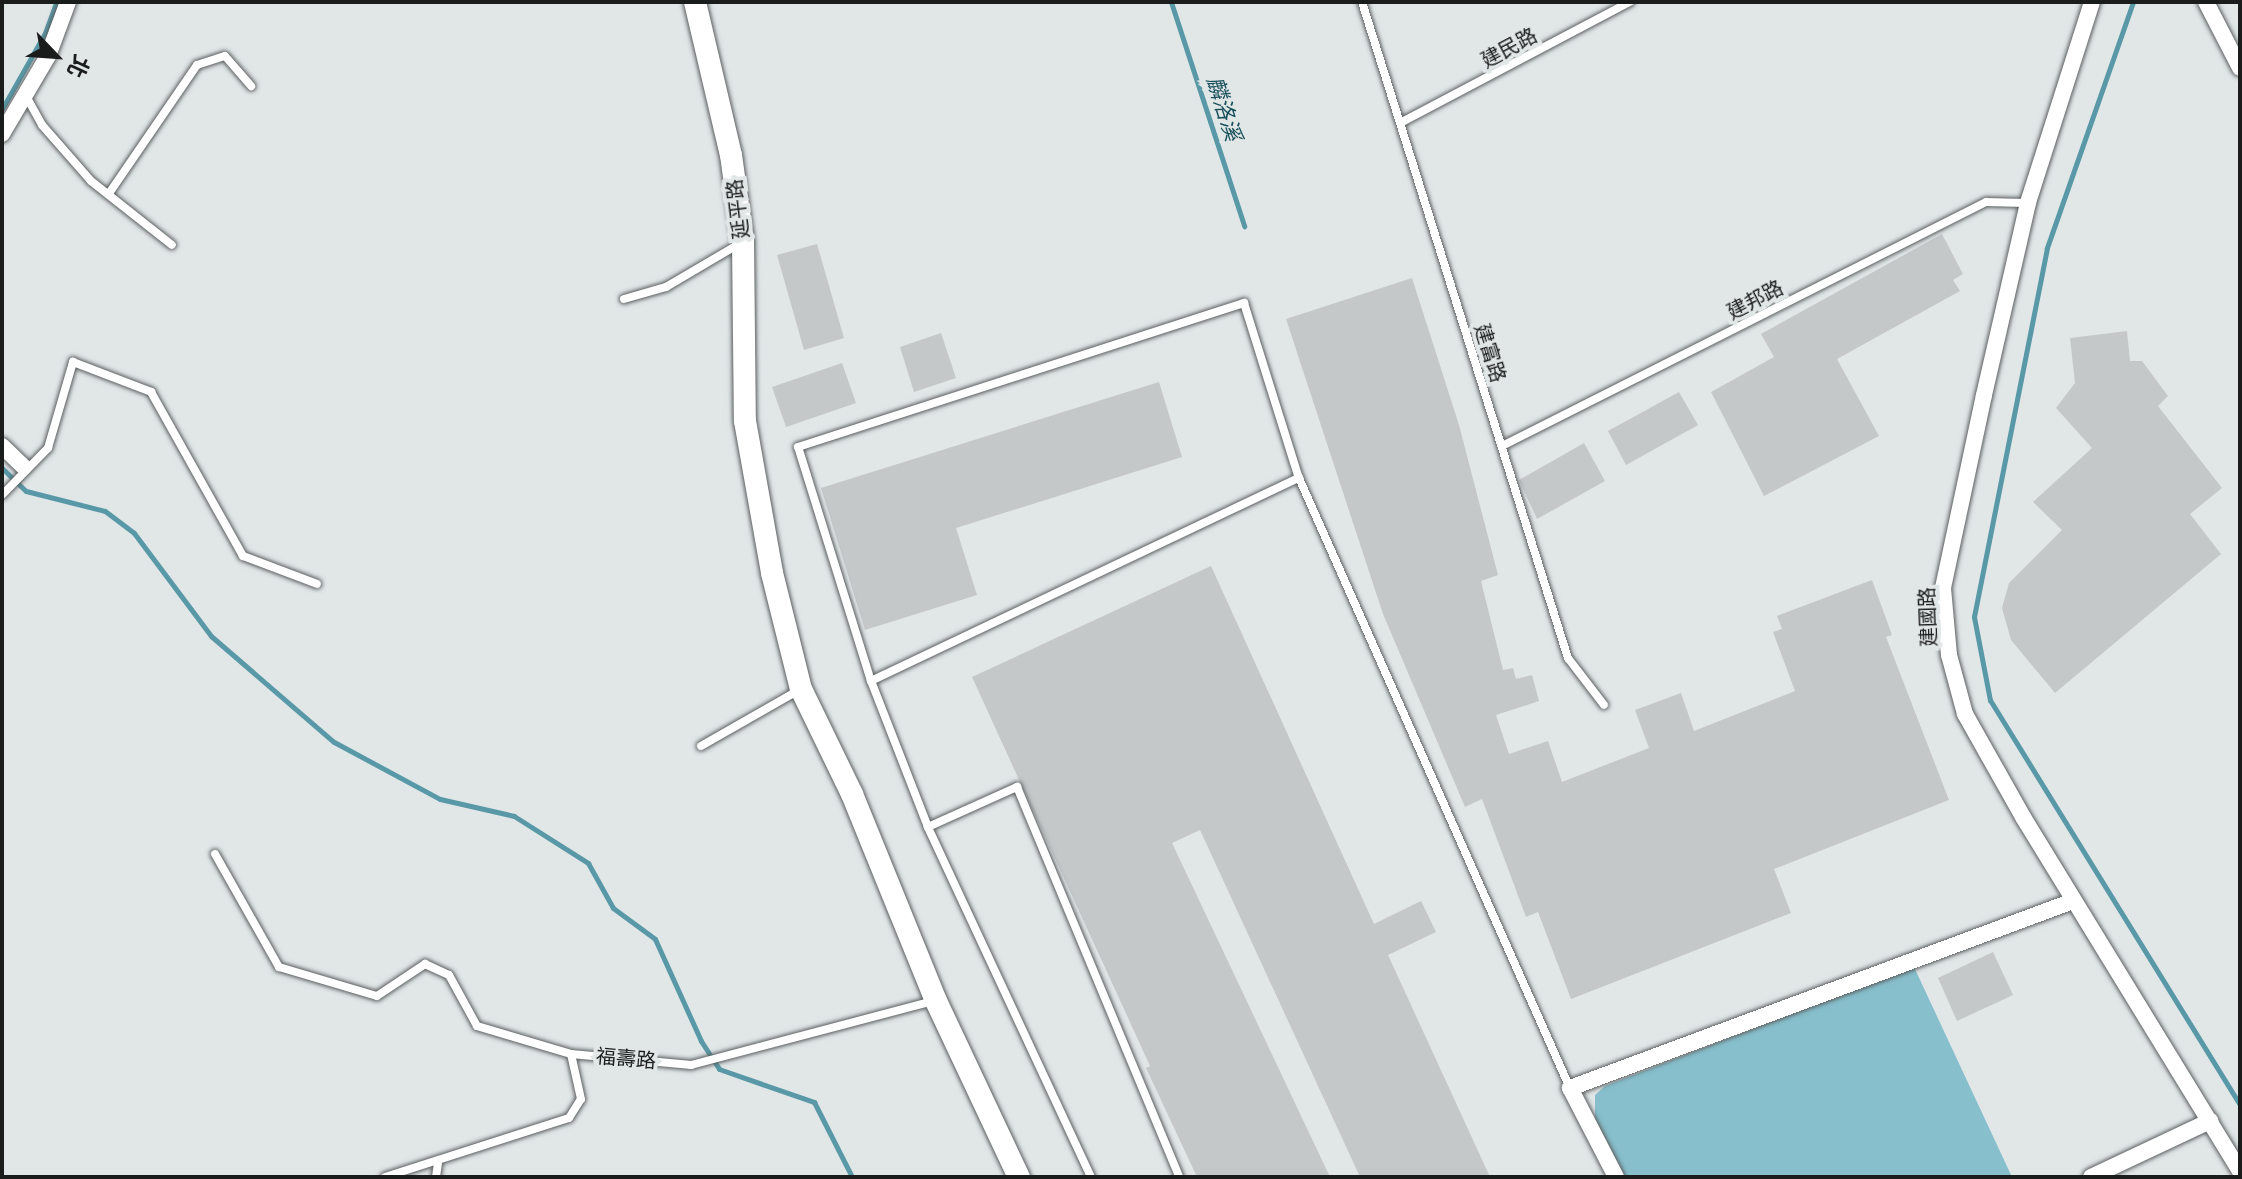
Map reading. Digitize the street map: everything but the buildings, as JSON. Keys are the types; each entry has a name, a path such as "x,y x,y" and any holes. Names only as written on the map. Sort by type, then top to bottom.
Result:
{"street":[{"path":"2,134 48,56 68,2"},
{"name":"延平路","path":"695,2 731,155 743,241 745,421 772,573 801,689"},
{"name":"建國路","path":"2092,2 2028,203 1943,588 1949,655 1965,714 2073,901 2240,1171"},
{"path":"2206,2 2240,68"},
{"path":"2,446 24,467"},
{"path":"801,689 852,794 936,1001 1019,1177"},
{"path":"1616,1177 1570,1088 2073,901"},
{"path":"2091,1177 2210,1121"}],"lane":[{"name":"建富路","path":"1362,2 1568,658 1604,705"},
{"name":"建民路","path":"1402,122 1630,2"},
{"path":"110,192 197,65 225,56 251,86"},
{"path":"25,95 51,136 91,181 110,192 172,245"},
{"name":"建邦路","path":"1502,446 1986,202 2028,203"},
{"path":"624,299 666,287 743,241"},
{"path":"1091,1177 928,827 871,681 798,447 1244,303 1299,478 1570,1088"},
{"path":"2,495 24,467 48,448 73,362 151,392 243,556 317,584"},
{"path":"871,681 1299,478"},
{"path":"701,746 801,689"},
{"path":"928,827 1017,787 1179,1177"},
{"path":"215,854 279,967 377,996 425,964 449,975 477,1026 571,1054"},
{"name":"福壽路","path":"385,1177 438,1163 569,1118 581,1099 571,1054 691,1065 936,1001"},
{"path":"436,1177 438,1163"}],"shaded area":[{"path":"1914,967 2012,1177 1625,1177 1595,1119 1595,1095 1605,1086"}],"waterway":[{"path":"2,109 45,33 56,2"},
{"name":"麟洛溪","path":"1171,2 1244,226"},
{"path":"2133,2 2047,248 1974,617 1990,700 2240,1104"},
{"path":"2,468 26,491 105,511 134,533 211,636 334,742 440,799 514,816 588,863 613,908 655,939 701,1041 719,1069 814,1102 852,1177"}]}
